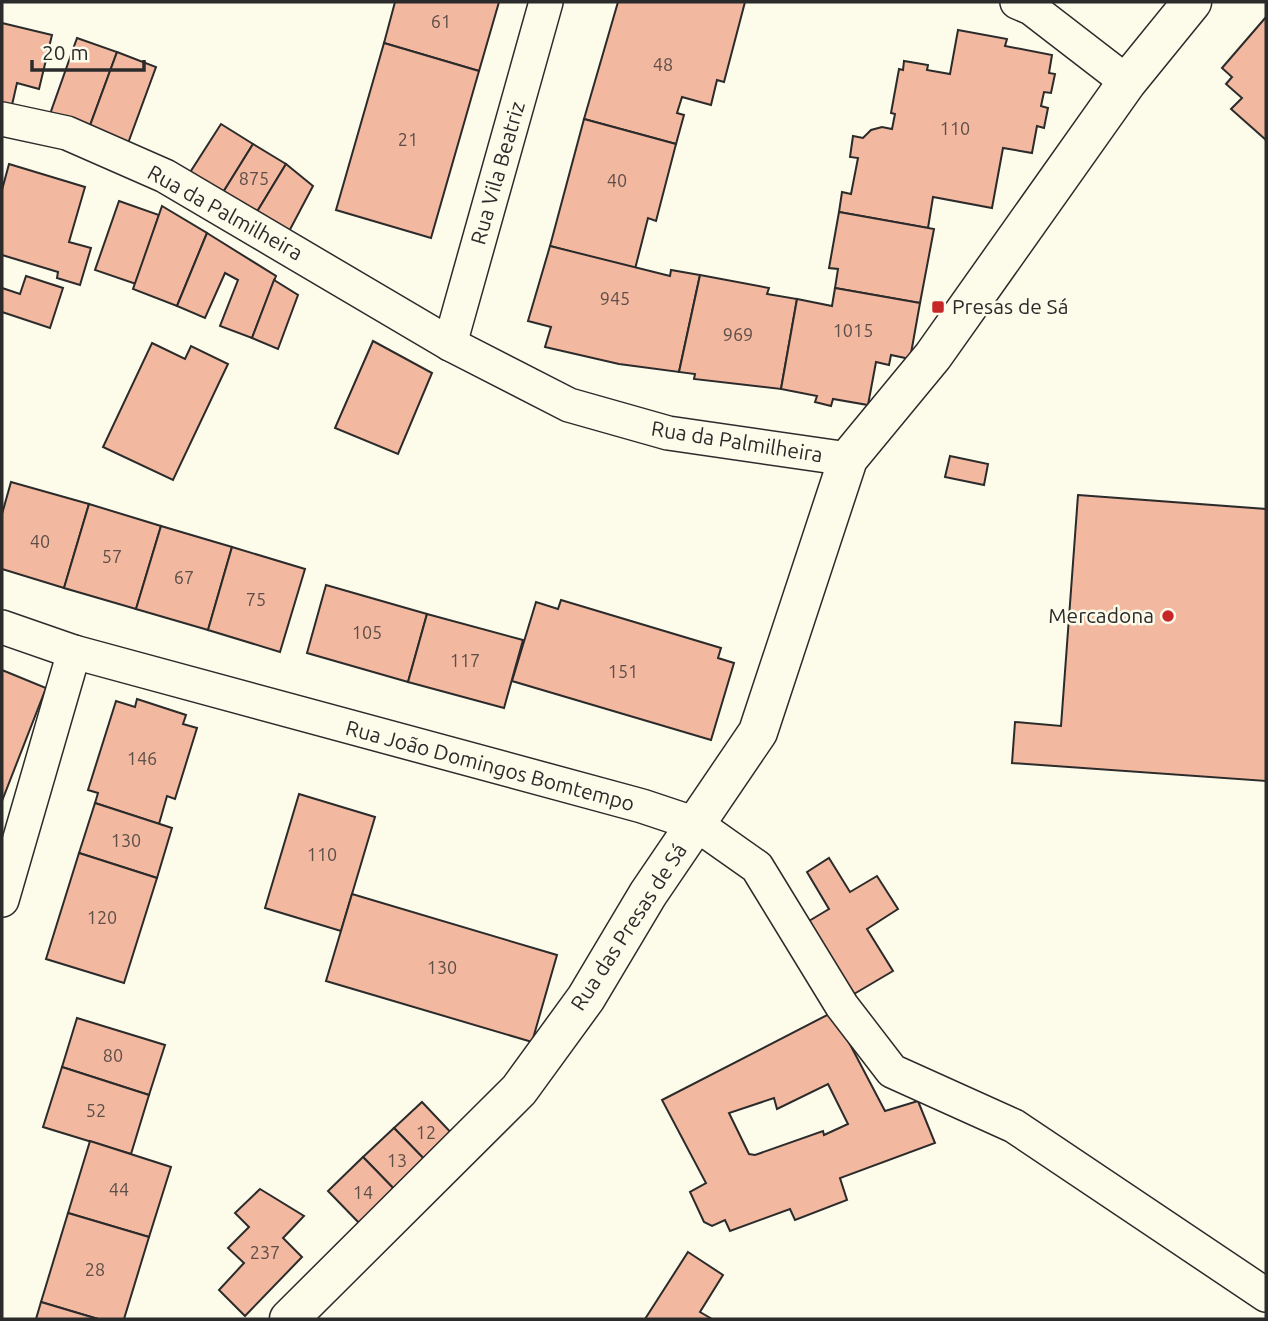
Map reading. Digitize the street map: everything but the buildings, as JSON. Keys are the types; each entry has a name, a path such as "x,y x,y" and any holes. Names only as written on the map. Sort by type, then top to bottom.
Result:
{"street":[{"name":"Rua Vila Beatriz","path":"450,344 545,2"},
{"path":"1017,2 1031,8 1127,82"},
{"name":"Rua da Palmilheira","path":"2,119 67,134 164,176 450,344 569,405 668,433 848,459 933,356 1127,82 1192,2"},
{"name":"Rua das Presas de Sá","path":"289,1319 519,1090 586,998 648,894 758,732 848,459"},
{"name":"Rua João Domingos Bomtempo","path":"2,627 74,652 642,806 695,824 757,867 842,1006 892,1071 1014,1126 1266,1295"},
{"path":"2,900 74,652"}],"place":[{"name":"Presas de Sá","path":"938,307"},
{"name":"Mercadona","path":"1168,616"}]}
